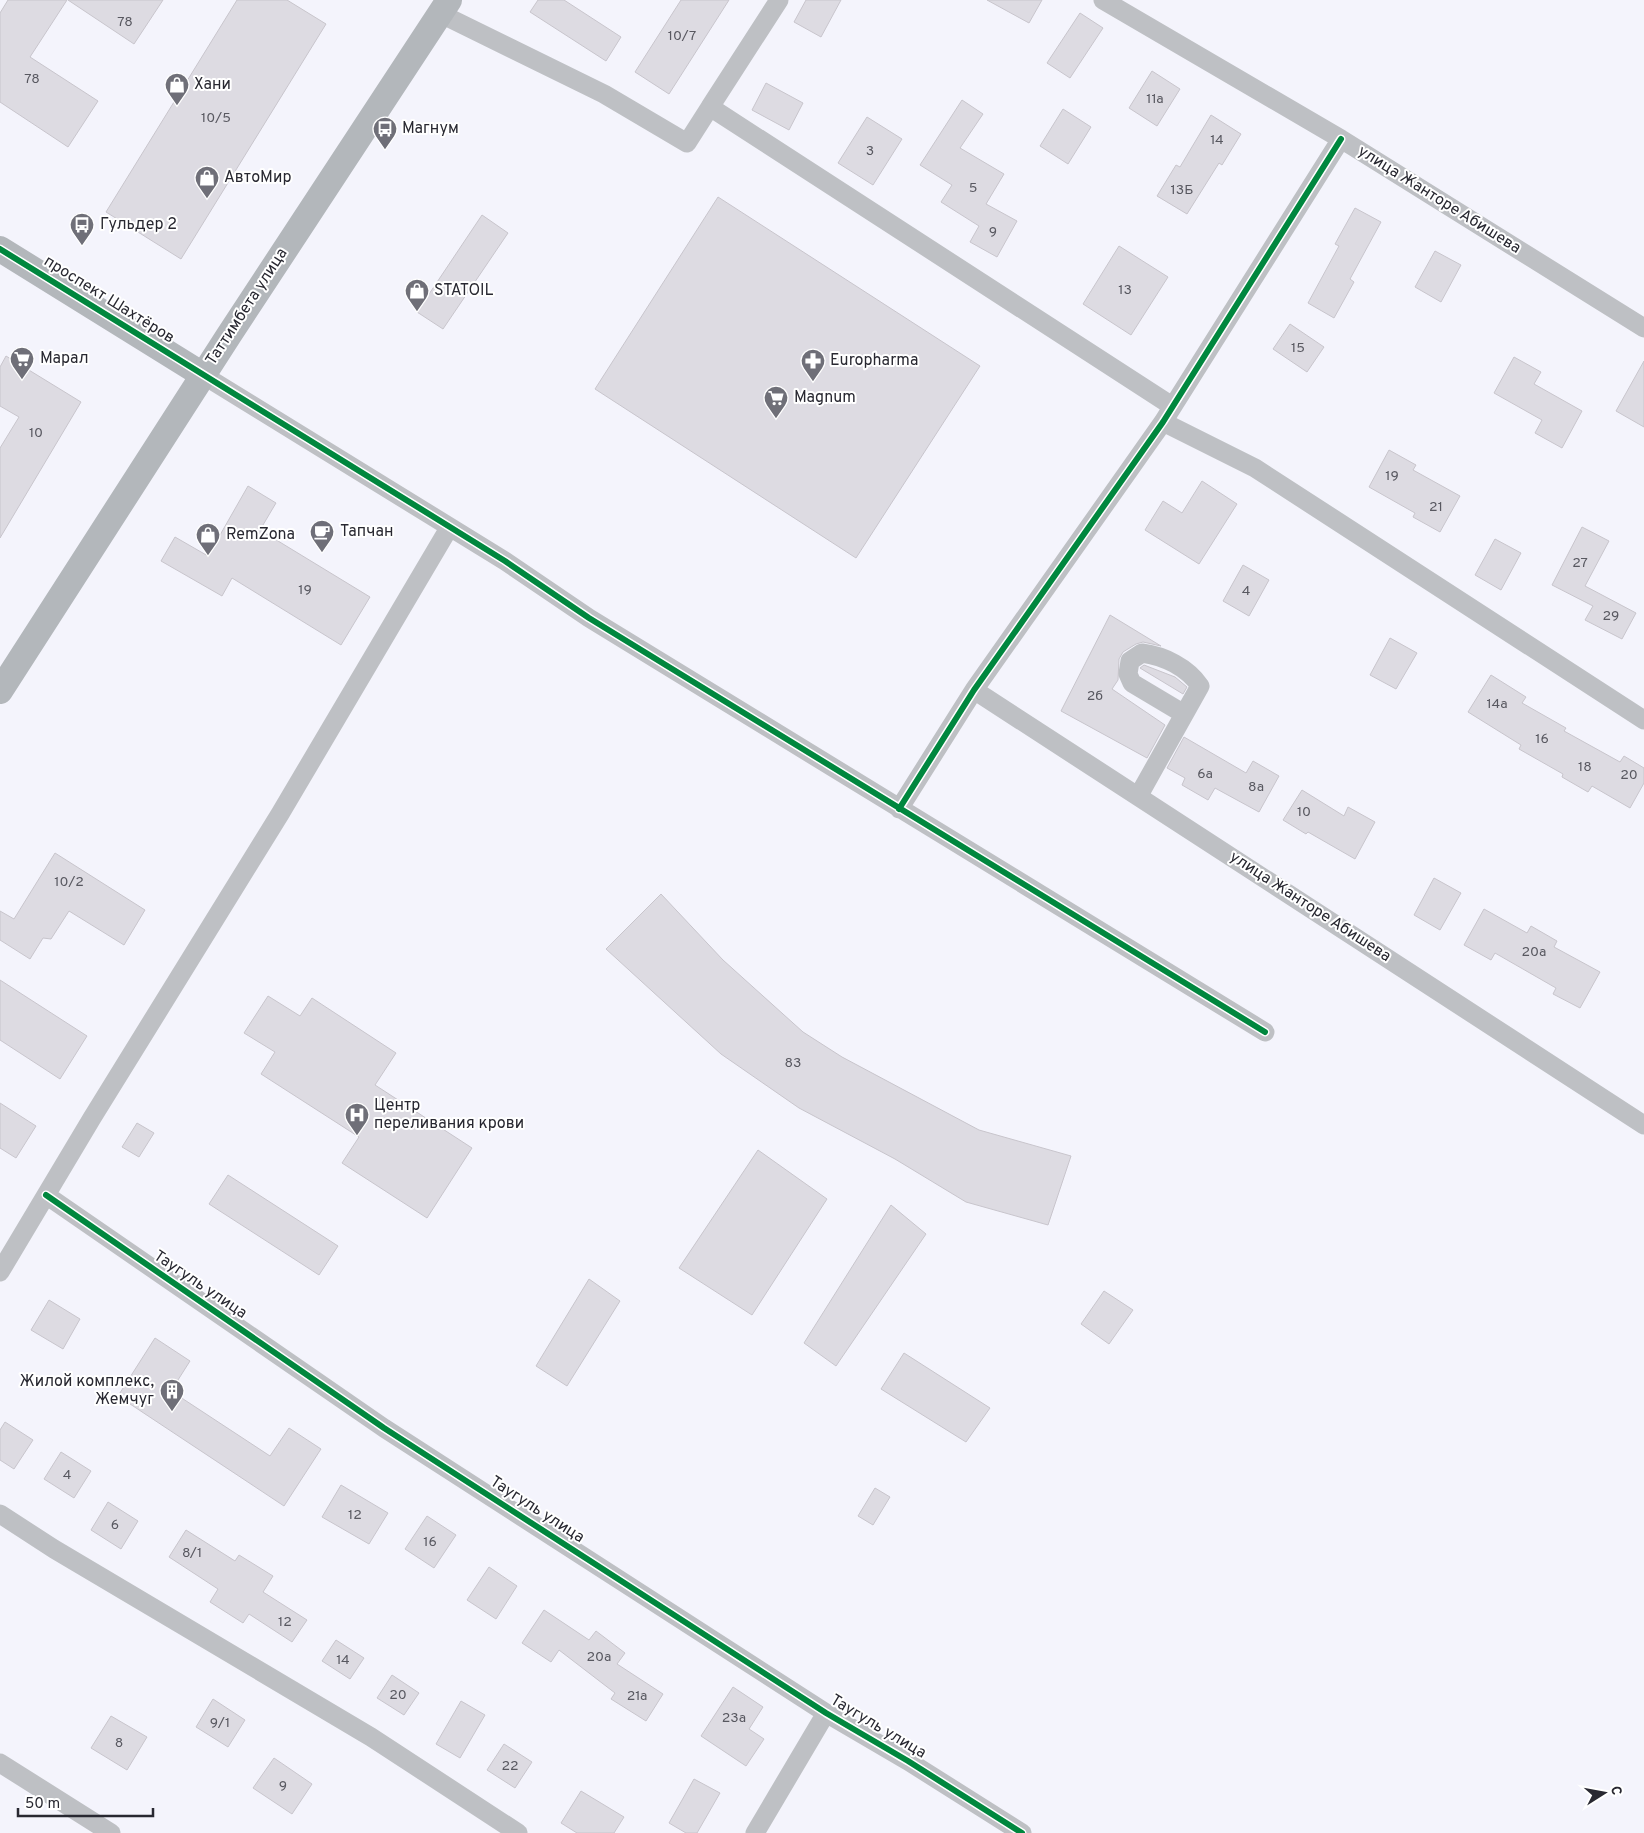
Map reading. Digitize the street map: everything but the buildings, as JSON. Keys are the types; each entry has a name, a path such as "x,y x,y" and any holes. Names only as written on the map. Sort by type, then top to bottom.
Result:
{"main road":[{"name":"Таттимбета улица","path":"0,691 202,375 444,7"},
{"name":"проспект Шахтёров","path":"0,249 202,375"}],"street":[{"path":"444,7 604,94 688,143 779,0"},
{"name":"улица Жанторе Абишева","path":"1103,0 1341,139 1644,328"},
{"path":"710,107 1172,406"},
{"path":"899,808 974,690 1163,422 1341,139"},
{"path":"202,375 505,561 588,618 1265,1032"},
{"path":"1163,422 1255,468 1644,720"},
{"path":"0,1272 280,814 449,528"},
{"name":"улица Жанторе Абишева","path":"974,690 1644,1125"},
{"path":"1139,796 1184,714"},
{"name":"Таугуль улица","path":"46,1195 384,1428 826,1713 908,1760 1022,1833"},
{"path":"0,1514 54,1549 371,1737 518,1833"},
{"path":"755,1833 826,1713"},
{"path":"0,1763 111,1833"}],"cycle path":[{"path":"899,809 974,690 1163,422 1341,139"},
{"path":"0,249 505,561 589,618 1265,1032"},
{"path":"46,1195 384,1428 826,1713 908,1761 1022,1833"}],"place":[{"name":"Хани","path":"177,106"},
{"name":"Магнум","path":"385,150"},
{"name":"АвтоМир","path":"207,199"},
{"name":"Гульдер 2","path":"82,246"},
{"name":"STATOIL","path":"417,312"},
{"name":"Марал","path":"22,380"},
{"name":"Europharma","path":"813,382"},
{"name":"Magnum","path":"776,419"},
{"name":"Тапчан","path":"322,553"},
{"name":"RemZona","path":"208,556"},
{"name":"Центр переливания крови","path":"357,1136"},
{"name":"Жилой комплекс, Жемчуг","path":"172,1412"}]}
